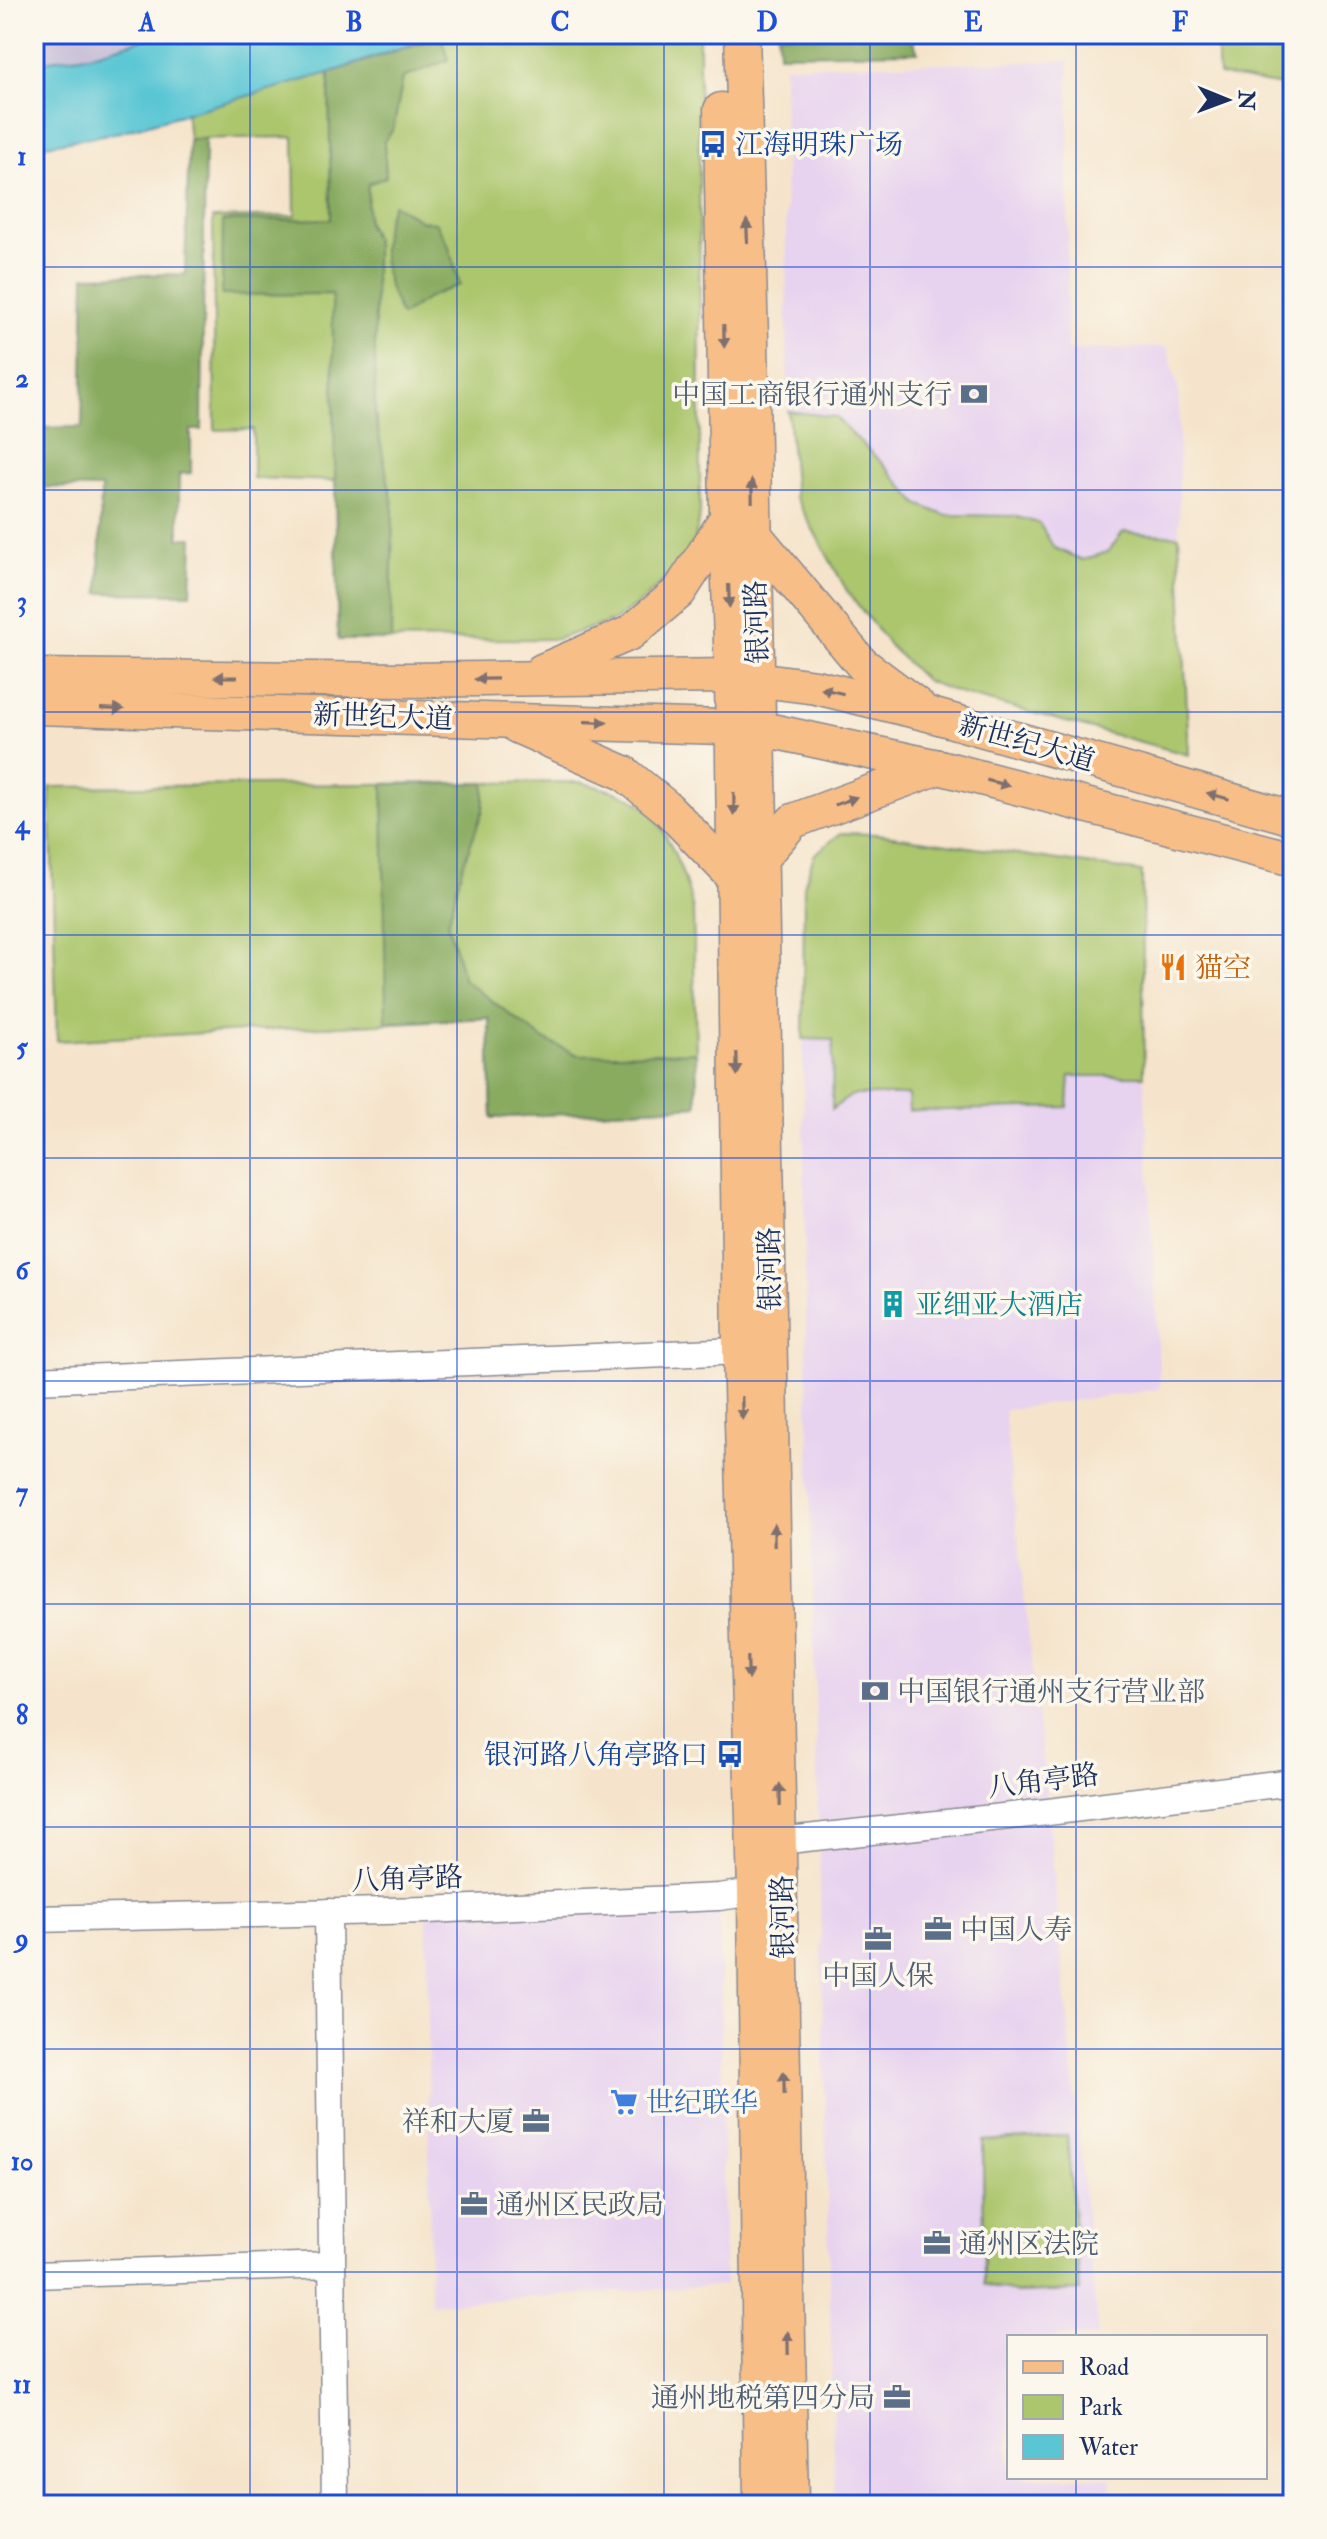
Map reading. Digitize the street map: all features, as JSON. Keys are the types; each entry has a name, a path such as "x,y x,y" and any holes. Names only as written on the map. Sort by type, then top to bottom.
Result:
{"main road":[{"name":"银河路","path":"721,34 744,678 768,1893 791,2505"},
{"name":"银河路","path":"740,526 751,339 742,34"},
{"path":"525,678 630,633 679,592 740,526 862,664 928,714"},
{"name":"新世纪大道","path":"34,676 407,680 744,678 816,687 928,714 1293,818"},
{"name":"新世纪大道","path":"34,707 745,727 939,767 1293,859"},
{"path":"502,719 624,773 748,868 793,821 939,767"},
{"name":"银河路","path":"748,868 740,1351 767,1843"},
{"name":"银河路","path":"761,2505 768,1893"}],"street":[{"path":"34,1380 740,1351"},
{"name":"八角亭路","path":"767,1843 1293,1782"},
{"name":"八角亭路","path":"34,1919 328,1912 768,1893"},
{"path":"328,1912 335,2505"},
{"path":"34,2275 330,2265"}],"shaded area":[{"path":"34,34 163,34 88,55 34,62"},
{"path":"1069,61 1067,350 1167,347 1179,391 1179,536 1124,532 1108,552 1083,560 1054,548 1013,516 944,515 918,504 888,469 835,418 788,411 784,66"},
{"path":"803,1039 833,1039 833,1109 852,1095 909,1095 909,1111 1068,1107 1069,1075 1144,1076 1160,1389 1004,1410 1048,1812 1098,2335 1007,2335 1007,2479 1111,2479 1113,2505 835,2505 805,1282"},
{"path":"719,1897 725,2285 430,2304 427,1910"}],"green space":[{"path":"440,34 699,34 700,514 694,543 680,564 645,599 615,620 557,639 338,640 335,481 253,478 253,429 215,430 213,218 295,216 294,137 189,139 186,112 329,73"},
{"path":"778,34 910,34 918,52 779,54"},
{"path":"1216,34 1293,34 1293,88 1219,75"},
{"path":"441,36 448,60 403,78 393,130 384,141 386,177 368,184 367,222 375,239 375,415 393,505 391,640 338,640 332,294 222,295 223,221 331,219 329,73"},
{"path":"189,139 205,139 202,430 191,430 191,473 179,474 179,538 193,538 191,594 99,593 101,488 34,487 34,428 82,427 85,276 185,274"},
{"path":"393,204 422,221 436,223 448,244 460,285 433,295 401,316 386,275 383,247 387,218"},
{"path":"788,411 835,417 888,469 918,504 944,515 1013,516 1039,523 1054,548 1083,560 1108,552 1123,532 1179,536 1189,755 962,694 926,681 889,645 847,591 795,497"},
{"path":"581,782 620,793 641,804 659,824 681,868 693,910 697,1106 492,1118 489,1018 57,1041 50,787"},
{"path":"485,783 483,810 461,871 448,924 464,980 543,1039 578,1055 696,1052 697,1106 492,1118 489,1018 386,1022 383,784"},
{"path":"841,833 878,834 1142,872 1144,1076 1070,1076 1068,1107 909,1111 908,1095 852,1095 832,1109 833,1040 803,1039 804,886 814,855"},
{"path":"1067,2135 1080,2291 1017,2293 984,2284 983,2141"}],"water":[{"path":"163,34 440,34 329,73 120,132 34,147 34,62 88,55"}],"place":[{"name":"江海明珠广场","path":"713,144"},
{"name":"中国工商银行通州支行","path":"974,394"},
{"name":"猫空","path":"1173,967"},
{"name":"亚细亚大酒店","path":"893,1304"},
{"name":"中国银行通州支行营业部","path":"875,1691"},
{"name":"银河路八角亭路口","path":"730,1754"},
{"name":"中国人寿","path":"938,1929"},
{"name":"中国人保","path":"878,1939"},
{"name":"世纪联华","path":"624,2102"},
{"name":"祥和大厦","path":"536,2121"},
{"name":"通州区民政局","path":"474,2204"},
{"name":"通州区法院","path":"937,2243"},
{"name":"通州地税第四分局","path":"897,2397"}]}
